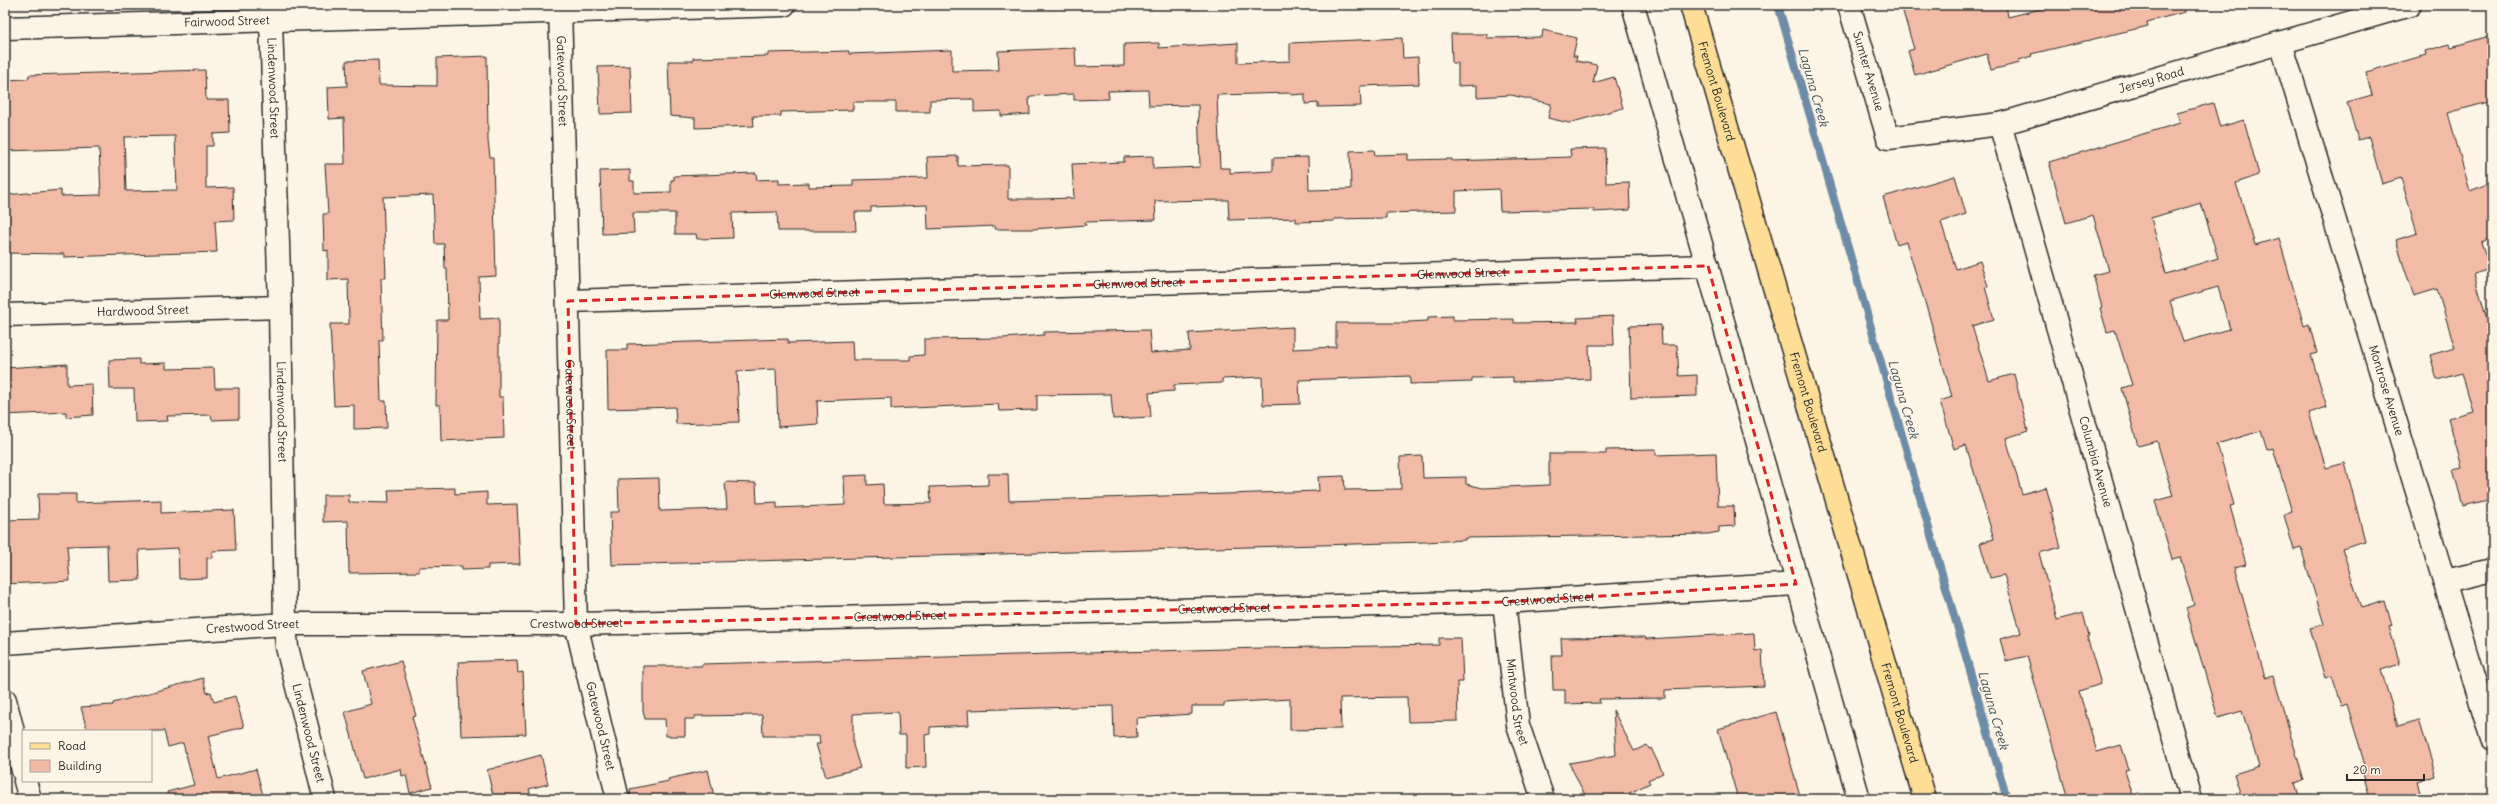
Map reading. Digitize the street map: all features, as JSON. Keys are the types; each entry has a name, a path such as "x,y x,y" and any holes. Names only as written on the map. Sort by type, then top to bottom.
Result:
{"main road":[{"name":"Fremont Boulevard","path":"1691,5 1925,799"}],"street":[{"name":"Fairwood Street","path":"5,28 271,21 560,8 784,5"},
{"path":"1633,5 1708,266 1796,584 1859,799"},
{"name":"Sumter Avenue","path":"1849,5 1888,138"},
{"name":"Jersey Road","path":"1888,138 2000,124 2410,5"},
{"name":"Gatewood Street","path":"560,8 576,624 618,799"},
{"name":"Lindenwood Street","path":"271,21 280,307 285,624 287,647 325,799"},
{"name":"Montrose Avenue","path":"2281,42 2446,582 2492,739"},
{"name":"Columbia Avenue","path":"2000,124 2191,799"},
{"name":"Glenwood Street","path":"568,301 1708,266"},
{"name":"Hardwood Street","path":"5,315 280,307"},
{"path":"2446,582 2492,570"},
{"name":"Crestwood Street","path":"5,643 285,624 576,624 1504,602 1796,584"},
{"name":"Mintwood Street","path":"1504,602 1518,724 1543,799"},
{"path":"5,700 22,767"},
{"path":"25,782 30,799"}],"highlighted area":[{"path":"1708,266 1796,584 1504,602 576,624 568,301"}],"building":[{"path":"1901,5 2006,5 2008,17 2057,5 2184,5 2185,12 2147,22 2148,26 2031,54 2032,56 2019,60 2020,63 1991,70 1987,54 1915,75 1908,51 1914,49"},
{"path":"1543,30 1577,38 1573,56 1577,56 1576,61 1597,65 1593,83 1614,77 1623,108 1569,123 1548,118 1551,104 1511,95 1477,97 1477,85 1458,86 1458,63 1452,63 1451,34 1487,34 1487,38 1542,37"},
{"path":"2486,37 2492,58 2492,101 2448,113 2470,191 2492,182 2492,237 2481,242 2490,269 2474,274 2492,336 2492,499 2463,506 2453,469 2462,467 2448,418 2473,411 2462,373 2437,380 2430,355 2455,348 2437,289 2414,296 2403,264 2396,240 2417,233 2401,178 2382,184 2369,137 2358,140 2347,102 2372,95 2366,72 2426,55 2425,51 2450,44 2451,47"},
{"path":"1402,38 1403,58 1418,57 1419,84 1360,86 1361,106 1318,107 1318,103 1305,104 1305,94 1217,95 1220,168 1230,168 1230,173 1273,171 1273,158 1308,157 1309,190 1351,189 1350,151 1374,150 1375,155 1408,154 1408,160 1452,159 1452,161 1571,157 1570,149 1605,148 1606,183 1629,182 1630,210 1594,212 1594,209 1500,211 1499,189 1456,191 1456,211 1386,213 1386,218 1334,219 1334,221 1296,222 1296,218 1229,220 1228,200 1155,201 1156,220 1085,222 1086,225 1033,229 995,229 995,226 928,229 927,205 871,207 871,212 855,212 856,231 778,231 777,212 732,213 733,238 697,239 696,234 675,234 675,213 633,213 634,233 602,234 600,171 630,170 630,181 634,181 634,193 671,192 671,180 674,180 674,176 756,173 757,180 779,179 779,184 809,183 809,187 853,186 853,180 928,178 927,157 958,156 958,166 1008,165 1008,199 1040,199 1074,198 1072,164 1124,162 1124,157 1153,156 1153,169 1200,167 1198,105 1149,106 1148,90 1108,91 1109,99 1074,100 1074,94 1031,96 1029,97 1030,114 1001,116 1001,111 974,112 974,101 970,99 930,100 930,112 896,112 896,102 853,102 853,110 781,112 781,116 753,116 754,126 695,128 695,118 670,116 668,61 693,61 693,58 768,56 768,53 849,51 849,54 952,50 952,71 999,70 998,51 1075,48 1076,67 1124,66 1124,44 1159,43 1159,48 1238,43 1238,63 1290,61 1290,43"},
{"path":"487,56 488,141 490,157 493,157 496,276 479,277 480,319 499,318 499,397 503,397 504,438 441,441 440,405 436,405 437,320 448,320 447,269 445,269 444,244 435,244 433,195 383,197 386,278 381,278 383,340 379,340 381,401 386,401 387,428 354,429 354,405 334,406 330,324 349,324 348,279 328,280 328,250 324,251 323,214 328,214 325,164 345,164 344,118 329,119 328,87 347,86 346,61 378,60 379,85 437,86 437,58"},
{"path":"630,66 632,113 600,114 598,67"},
{"path":"205,70 206,100 229,100 230,133 213,134 213,146 206,146 206,188 233,187 234,220 215,221 217,252 64,257 64,254 5,253 5,195 61,190 61,196 101,195 99,148 5,151 5,80 28,79 29,75","holes":["175,136 177,190 126,191 124,137"]},
{"path":"2213,103 2220,127 2244,120 2259,175 2236,183 2255,245 2279,238 2304,326 2309,324 2317,353 2311,355 2327,407 2309,413 2326,468 2345,463 2365,541 2342,548 2361,608 2385,601 2392,626 2389,627 2400,664 2381,670 2398,726 2419,720 2436,776 2417,782 2422,799 2370,799 2362,770 2366,769 2347,704 2342,706 2332,676 2325,678 2310,628 2324,624 2301,548 2294,550 2284,515 2292,512 2273,448 2267,450 2261,431 2217,444 2234,505 2230,506 2246,564 2234,567 2265,677 2273,675 2304,780 2295,783 2300,799 2242,799 2234,774 2259,766 2242,711 2218,718 2186,608 2194,605 2180,557 2172,559 2155,501 2173,496 2157,441 2138,446 2122,388 2132,385 2115,330 2107,332 2100,308 2102,307 2093,275 2109,271 2093,215 2066,223 2049,162 2180,123 2177,113","holes":["2201,203 2218,258 2166,274 2151,218","2218,287 2230,329 2183,342 2170,301"]},
{"path":"1955,176 1966,214 1941,222 1956,269 1980,261 1988,286 1985,287 1994,319 1972,326 1989,381 2014,374 2028,431 2006,438 2022,494 2046,487 2053,512 2051,512 2061,547 2039,553 2057,620 2083,613 2089,636 2087,637 2101,684 2079,691 2097,752 2121,745 2129,769 2125,770 2134,799 2068,799 2027,656 2006,661 2000,639 2021,633 2004,575 1990,578 1980,543 1994,539 1966,445 1954,449 1940,401 1952,397 1906,242 1897,245 1883,197"},
{"path":"1453,316 1453,320 1514,319 1514,323 1578,322 1577,318 1613,316 1614,345 1589,345 1590,379 1513,382 1513,377 1472,378 1472,382 1410,384 1410,376 1299,380 1300,404 1263,405 1262,377 1222,379 1222,383 1174,385 1174,391 1149,393 1151,417 1113,419 1111,394 1037,395 1037,410 999,411 998,404 891,409 891,398 817,401 818,424 778,427 776,369 737,371 739,422 676,424 675,407 608,409 607,350 627,350 627,344 788,339 788,343 852,341 853,360 910,360 910,356 924,355 924,339 1003,338 1044,335 1044,332 1149,330 1151,353 1190,350 1189,333 1293,327 1293,349 1336,347 1336,323 1408,323 1428,321 1428,317"},
{"path":"1661,325 1662,345 1677,345 1679,376 1697,375 1697,396 1631,398 1629,326"},
{"path":"139,359 139,364 166,363 166,369 214,368 215,388 239,388 239,419 212,420 211,415 167,416 168,421 135,422 134,389 110,389 109,360"},
{"path":"67,364 67,385 92,384 93,415 66,417 66,412 5,415 5,368"},
{"path":"1656,449 1656,455 1716,453 1718,506 1734,506 1735,526 1719,527 1719,532 1708,534 1465,538 1465,540 1425,542 612,565 610,512 619,512 618,479 659,478 660,511 727,509 725,482 756,483 757,503 777,502 777,508 845,505 844,476 867,475 867,485 883,484 884,504 931,503 930,487 988,485 988,474 1008,474 1009,501 1319,491 1318,477 1344,476 1345,490 1401,489 1400,457 1422,456 1423,478 1466,477 1466,484 1483,488 1549,485 1549,454 1606,454 1606,450"},
{"path":"455,488 455,494 487,492 487,505 517,504 520,564 488,565 488,569 462,570 462,566 419,567 419,572 349,573 348,521 323,522 323,495 349,495 349,502 389,503 388,490"},
{"path":"38,494 76,494 76,503 161,500 161,513 234,510 236,550 212,551 212,558 207,558 207,578 179,579 178,548 139,550 140,580 108,581 107,545 67,546 70,581 5,584 5,520 39,519"},
{"path":"1754,633 1755,651 1762,650 1764,686 1665,690 1665,698 1599,699 1600,703 1565,704 1565,690 1553,690 1552,655 1562,655 1561,638 1645,637 1646,639"},
{"path":"1439,638 1461,638 1463,682 1457,682 1458,721 1408,722 1407,697 1340,698 1341,729 1290,730 1290,699 1224,703 1224,706 1192,706 1192,714 1136,718 1137,737 1114,738 1113,706 968,710 969,725 930,727 930,734 925,735 926,767 906,768 906,735 899,735 898,712 853,714 853,745 860,768 826,777 816,744 820,744 819,736 763,736 762,715 695,716 695,719 685,719 685,736 666,736 665,719 645,719 643,711 643,666 702,666 702,664 1261,648 1439,645"},
{"path":"517,660 518,673 523,672 526,734 461,736 458,662"},
{"path":"401,661 416,716 412,717 432,787 410,793 406,775 402,776 401,769 363,779 345,712 371,704 363,671"},
{"path":"203,678 207,693 211,692 214,702 235,696 244,727 208,736 218,779 256,769 264,799 168,799 167,792 194,785 183,743 168,747 164,731 87,730 81,707 113,705 113,703"},
{"path":"1613,710 1634,751 1647,745 1649,749 1651,748 1663,773 1648,780 1650,783 1617,799 1587,799 1569,763 1616,755"},
{"path":"1776,712 1801,799 1738,799 1718,729"},
{"path":"541,755 548,784 529,789 532,799 494,799 487,770"},
{"path":"708,770 714,796 701,799 631,799 630,789 669,781 668,779"}],"waterway":[{"name":"Laguna Creek","path":"1778,5 2007,799"}]}
